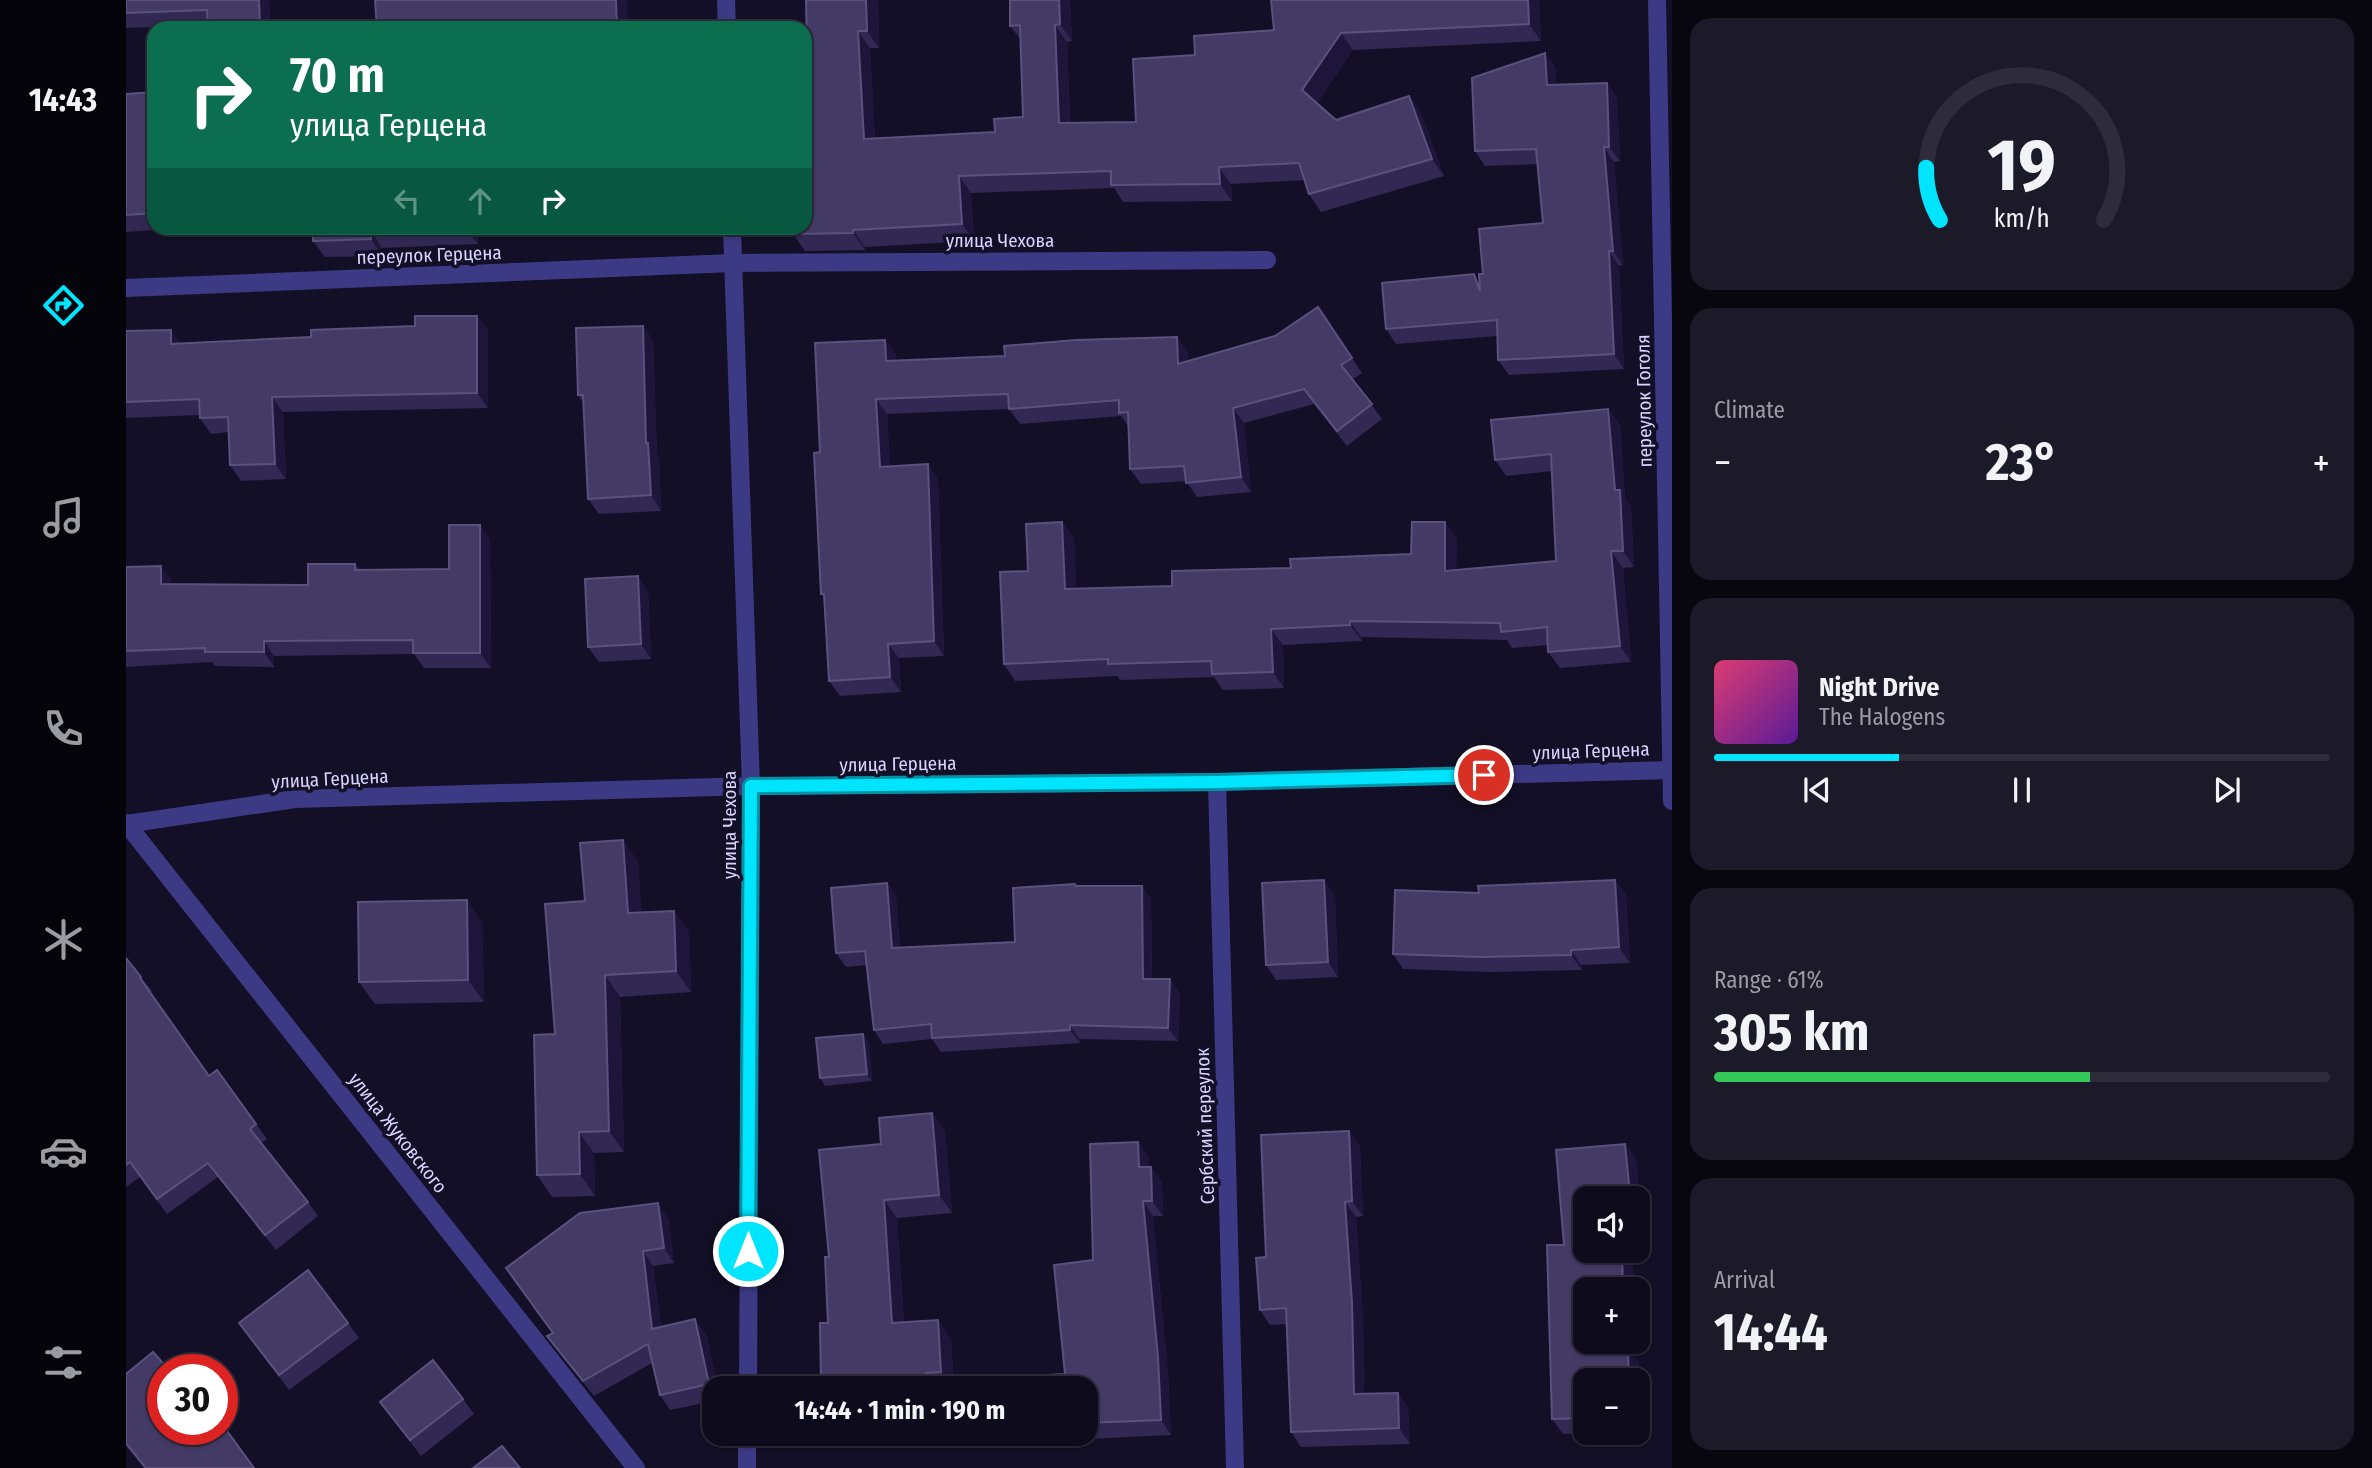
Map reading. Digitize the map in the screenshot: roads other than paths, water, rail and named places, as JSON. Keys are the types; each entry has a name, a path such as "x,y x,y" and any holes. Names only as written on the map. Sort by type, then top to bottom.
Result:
{"street":[{"path":"726,0 727,21"},
{"name":"переулок Гоголя","path":"1657,0 1672,801"},
{"name":"улица Чехова","path":"732,235 751,786 748,1376"},
{"name":"улица Чехова","path":"733,263 1267,260"},
{"name":"переулок Герцена","path":"126,289 733,263"},
{"name":"улица Герцена","path":"126,823 295,799 751,786 1217,782 1672,770"},
{"name":"Сербский переулок","path":"1217,782 1235,1468"},
{"name":"улица Жуковского","path":"126,823 636,1468"},
{"path":"747,1446 747,1468"}]}
